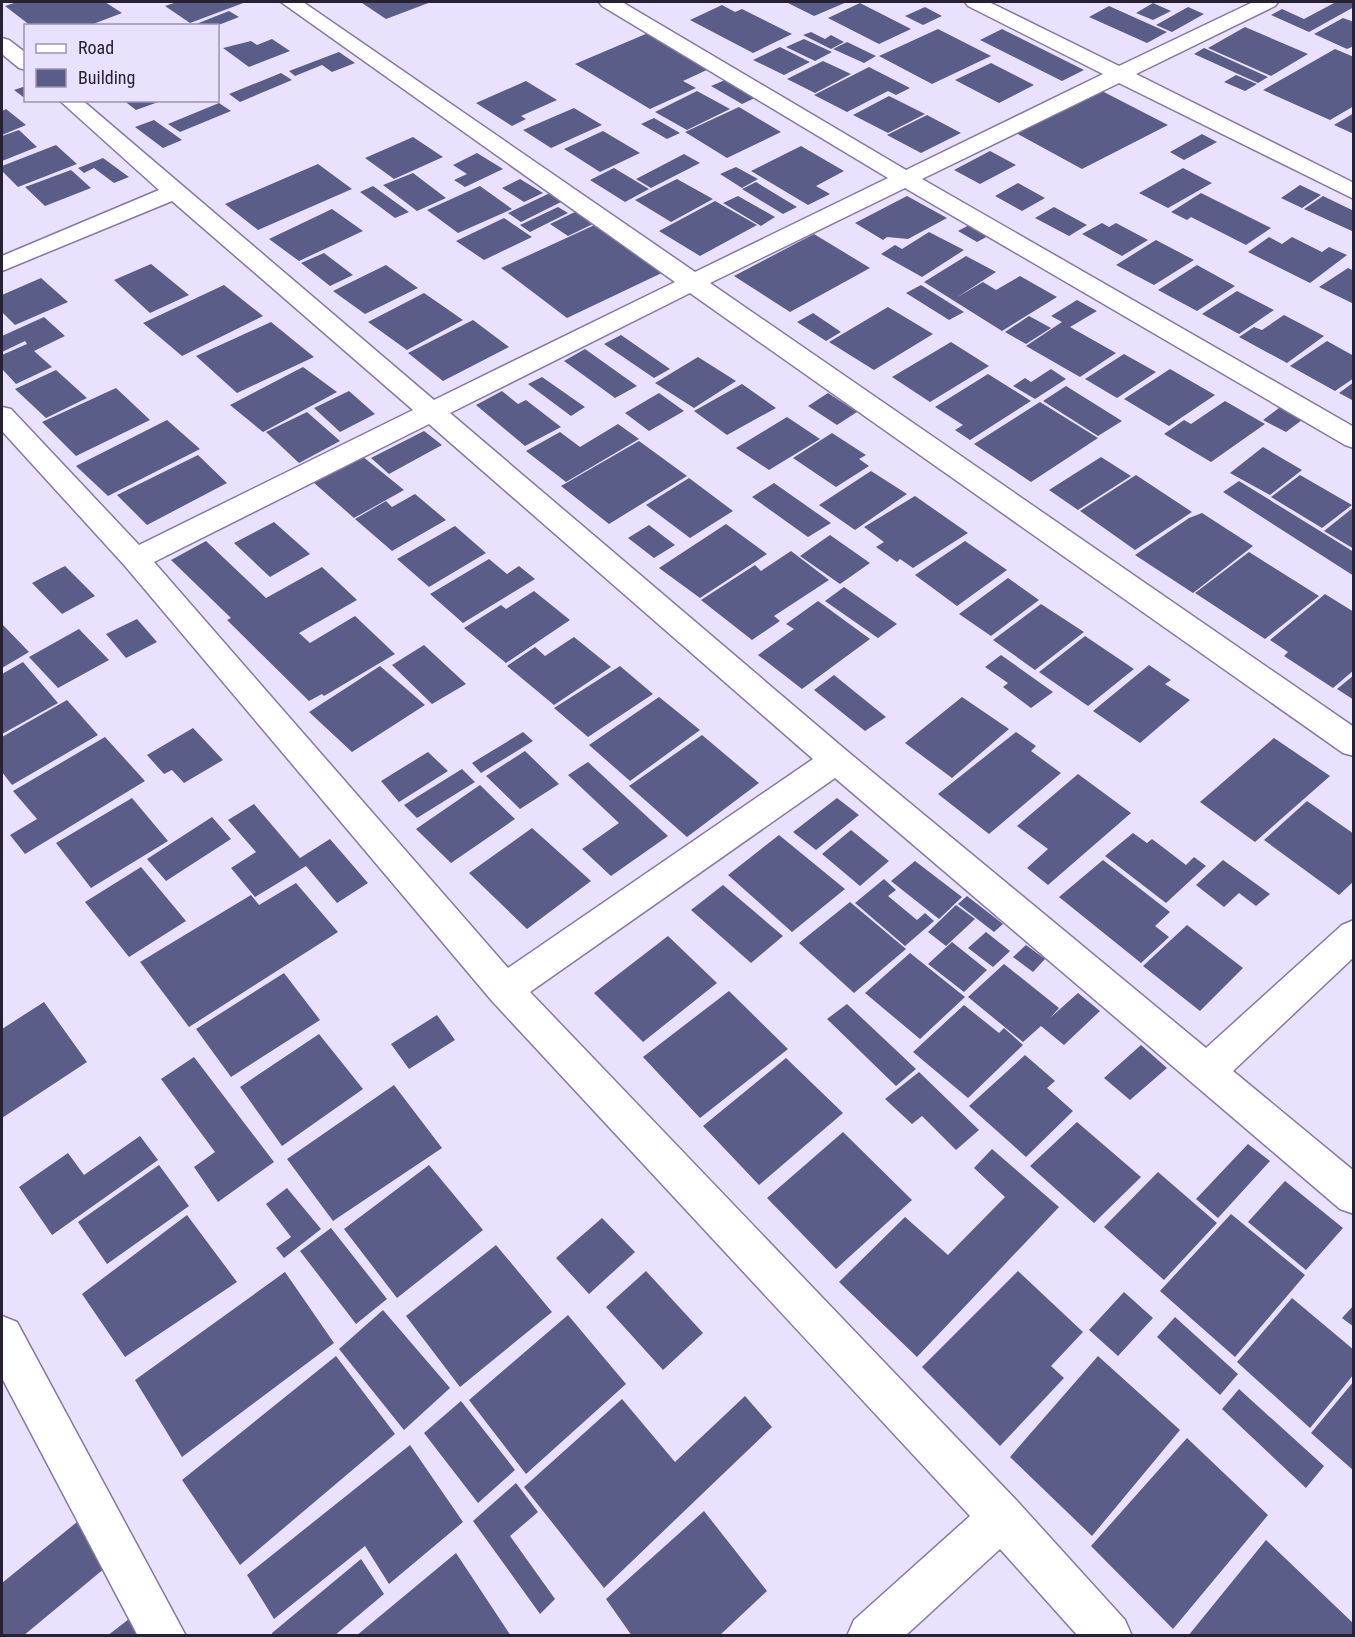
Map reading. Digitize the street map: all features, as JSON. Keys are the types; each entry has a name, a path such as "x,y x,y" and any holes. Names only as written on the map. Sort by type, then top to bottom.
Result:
{"street":[{"path":"291,2 1353,744"},
{"path":"609,2 906,179 1353,440"},
{"path":"975,2 1353,192"},
{"path":"135,559 693,282 1268,2"},
{"path":"2,44 24,62"},
{"path":"71,102 837,760 1208,1071 1353,1196"},
{"path":"2,264 176,191"},
{"path":"2,415 135,559 505,990 1002,1518 1109,1635"},
{"path":"505,990 837,760"},
{"path":"1208,1071 1353,935"},
{"path":"2,1337 163,1635"},
{"path":"870,1635 1002,1518"}],"building":[{"path":"17,2 105,2 122,13 93,24 28,24 5,6"},
{"path":"177,2 246,2 190,23 165,6"},
{"path":"431,2 386,19 362,3"},
{"path":"786,2 847,2 814,16"},
{"path":"1336,2 1353,2 1354,7 1309,32 1271,15 1282,9 1304,19"},
{"path":"860,3 911,29 879,44 828,18"},
{"path":"1153,3 1171,11 1153,20 1136,13"},
{"path":"722,5 735,12 742,9 792,34 753,53 690,20"},
{"path":"1109,6 1167,32 1147,43 1089,17"},
{"path":"925,7 942,16 923,25 905,16"},
{"path":"1188,7 1204,14 1172,32 1156,25"},
{"path":"229,11 239,17 219,25 196,24"},
{"path":"1343,18 1354,22 1354,46 1347,49 1314,34"},
{"path":"1245,27 1308,54 1271,76 1208,48"},
{"path":"938,29 991,56 932,84 879,56"},
{"path":"1002,29 1084,70 1062,81 980,40"},
{"path":"811,32 825,39 831,35 844,42 831,49 803,35"},
{"path":"648,33 711,68 683,81 696,88 650,109 575,64"},
{"path":"272,39 290,51 249,67 223,48 251,41 257,45"},
{"path":"804,39 832,52 815,61 786,47"},
{"path":"847,42 876,56 864,63 833,49"},
{"path":"780,47 810,62 784,75 753,60"},
{"path":"1204,48 1268,77 1258,83 1194,54"},
{"path":"1335,49 1354,57 1354,106 1330,120 1263,90"},
{"path":"339,52 355,63 332,72 322,65 295,76 289,71"},
{"path":"823,61 851,74 815,93 787,79"},
{"path":"991,63 1034,85 999,103 955,80"},
{"path":"869,67 910,88 896,95 888,91 847,112 814,95"},
{"path":"281,73 292,80 240,102 229,94"},
{"path":"1236,75 1257,84 1245,91 1224,82"},
{"path":"725,80 757,97 742,104 711,86"},
{"path":"526,81 557,100 521,116 526,119 512,126 476,103"},
{"path":"24,87 24,98 14,90"},
{"path":"1100,90 1168,125 1082,169 1014,132"},
{"path":"697,91 730,109 687,130 655,112"},
{"path":"889,96 925,114 888,133 853,115"},
{"path":"126,102 158,102 136,110"},
{"path":"219,103 231,111 180,132 168,124"},
{"path":"739,107 781,132 727,158 685,132"},
{"path":"574,108 602,125 551,148 523,130"},
{"path":"6,109 26,125 2,135 2,111"},
{"path":"1354,113 1354,134 1334,125"},
{"path":"927,115 961,133 921,153 887,135"},
{"path":"654,118 680,133 667,139 641,124"},
{"path":"154,120 182,140 163,148 135,127"},
{"path":"19,130 37,147 2,161 2,136"},
{"path":"603,131 640,153 600,172 564,149"},
{"path":"1202,134 1217,142 1184,160 1170,152"},
{"path":"413,137 443,157 394,179 365,158"},
{"path":"56,145 77,164 18,187 2,171 2,166"},
{"path":"801,146 844,171 816,186 830,194 808,205 751,171"},
{"path":"990,151 1016,165 980,184 954,170"},
{"path":"477,153 503,169 465,187 454,180 467,174 453,165"},
{"path":"684,154 700,163 651,188 636,179"},
{"path":"103,158 129,177 114,183 94,168 84,173 78,168"},
{"path":"318,164 352,189 258,230 225,204"},
{"path":"736,167 758,179 742,188 720,174"},
{"path":"614,168 649,189 625,202 590,180"},
{"path":"1183,168 1212,183 1168,208 1139,193"},
{"path":"71,170 91,188 45,206 25,187"},
{"path":"413,173 446,198 417,211 383,185"},
{"path":"520,179 543,193 524,202 502,188"},
{"path":"677,179 713,199 671,222 635,200"},
{"path":"756,182 797,207 783,214 742,189"},
{"path":"1018,183 1045,198 1022,211 995,196"},
{"path":"1300,185 1321,195 1302,208 1281,198"},
{"path":"373,186 409,212 395,218 360,192"},
{"path":"480,186 512,209 458,233 427,210"},
{"path":"550,193 563,201 521,222 508,213"},
{"path":"1201,193 1271,228 1246,245 1191,217 1187,220 1171,212"},
{"path":"738,196 775,217 761,226 723,203"},
{"path":"907,196 947,218 908,239 887,237 883,240 855,223"},
{"path":"1323,196 1354,211 1354,232 1304,209"},
{"path":"715,201 757,225 700,256 659,231"},
{"path":"558,207 568,213 530,232 520,225"},
{"path":"1054,207 1087,225 1069,236 1035,218"},
{"path":"332,209 363,231 299,261 269,239"},
{"path":"577,211 595,223 568,236 550,224"},
{"path":"504,218 532,237 484,260 456,241"},
{"path":"599,223 666,271 567,318 501,268"},
{"path":"1102,223 1109,227 1116,223 1148,240 1122,256 1082,234"},
{"path":"971,224 990,235 977,242 958,231"},
{"path":"929,232 964,250 922,277 881,254 895,245 902,249"},
{"path":"814,234 870,268 790,312 734,276"},
{"path":"1269,237 1282,244 1292,237 1322,252 1329,247 1347,255 1310,283 1248,252"},
{"path":"1156,240 1194,260 1154,285 1116,265"},
{"path":"324,253 353,275 330,286 301,263"},
{"path":"966,256 996,272 956,298 983,282 996,290 1020,276 1057,297 1002,331 924,282"},
{"path":"151,264 189,295 150,313 114,280"},
{"path":"386,265 418,288 365,314 333,291"},
{"path":"1197,265 1235,286 1197,311 1158,290"},
{"path":"1348,268 1354,271 1354,304 1319,287"},
{"path":"41,278 68,302 15,325 2,312 2,295"},
{"path":"224,285 263,316 182,356 143,323"},
{"path":"921,285 964,312 949,320 906,293"},
{"path":"1237,291 1274,310 1239,334 1202,314"},
{"path":"424,293 463,320 407,350 368,322"},
{"path":"1077,300 1097,311 1070,327 1116,353 1080,377 1026,346 1062,322 1051,316"},
{"path":"888,307 933,334 874,370 829,342"},
{"path":"813,313 841,332 826,341 797,322"},
{"path":"1284,315 1324,336 1287,363 1239,337 1254,327 1262,330"},
{"path":"1029,316 1051,328 1026,344 1005,332"},
{"path":"44,317 65,336 34,351 52,367 16,384 2,369 2,355 27,344 25,341 2,352 2,336"},
{"path":"473,320 509,347 443,381 408,353"},
{"path":"271,322 314,357 237,393 196,356"},
{"path":"621,335 670,369 654,378 604,344"},
{"path":"1327,341 1354,356 1354,378 1335,391 1290,366"},
{"path":"951,342 989,366 930,402 892,377"},
{"path":"585,349 637,386 615,398 564,361"},
{"path":"1124,354 1156,372 1117,398 1085,379"},
{"path":"698,357 736,381 694,408 655,383"},
{"path":"303,367 337,392 263,432 230,405"},
{"path":"1051,369 1066,379 1035,399 1013,386 1025,378 1031,382"},
{"path":"1170,369 1215,395 1169,426 1124,399"},
{"path":"56,370 87,398 46,418 15,389"},
{"path":"988,374 1031,401 970,440 955,430 963,425 935,407"},
{"path":"542,377 585,407 571,416 528,384"},
{"path":"1354,382 1354,401 1339,393"},
{"path":"742,384 776,408 727,435 694,411"},
{"path":"1066,386 1122,421 1098,436 1043,401"},
{"path":"116,388 150,420 76,456 42,422"},
{"path":"349,391 375,414 340,432 314,408"},
{"path":"502,391 518,404 526,400 561,427 525,446 476,405"},
{"path":"659,393 684,411 649,431 625,413"},
{"path":"828,393 857,412 837,425 808,406"},
{"path":"1225,401 1265,424 1211,462 1164,434 1184,420 1191,424"},
{"path":"1040,402 1098,438 1031,482 974,444"},
{"path":"1283,405 1306,417 1286,432 1263,420"},
{"path":"307,412 340,441 299,463 266,432"},
{"path":"787,417 820,439 769,470 736,448"},
{"path":"167,420 200,449 108,496 76,466"},
{"path":"618,424 639,439 566,482 526,451 560,432 580,447"},
{"path":"424,431 442,445 389,474 371,458"},
{"path":"832,433 866,455 859,459 869,466 836,487 793,458"},
{"path":"639,441 687,476 609,524 561,486"},
{"path":"1263,447 1302,470 1270,495 1230,473"},
{"path":"198,455 227,483 147,525 117,495"},
{"path":"362,456 404,490 354,518 313,482"},
{"path":"1101,457 1131,476 1078,510 1049,490"},
{"path":"871,471 907,494 855,530 819,505"},
{"path":"1136,475 1192,512 1135,550 1080,511"},
{"path":"1300,475 1352,505 1322,528 1271,497"},
{"path":"689,478 733,511 690,538 646,505"},
{"path":"1239,481 1354,552 1354,576 1223,492"},
{"path":"774,483 831,523 808,537 752,497"},
{"path":"415,494 446,520 392,551 355,519 386,501 392,507"},
{"path":"915,496 968,533 913,568 900,559 897,562 876,547 884,542 864,527"},
{"path":"1354,507 1354,549 1324,531"},
{"path":"1202,513 1253,546 1193,593 1135,555 1189,518"},
{"path":"274,522 310,554 270,577 234,543"},
{"path":"726,524 767,554 700,598 659,568"},
{"path":"649,525 675,545 654,558 628,538"},
{"path":"455,526 486,553 429,587 397,559"},
{"path":"830,535 870,563 840,584 800,556"},
{"path":"206,541 266,598 322,567 357,600 299,633 310,643 355,616 395,654 324,696 322,694 309,701 227,620 231,618 171,560"},
{"path":"965,541 1007,570 957,606 915,575"},
{"path":"791,551 829,580 774,616 780,621 752,640 701,600 755,565 761,571"},
{"path":"1249,552 1319,596 1265,639 1195,593"},
{"path":"489,559 507,574 519,566 535,579 463,623 430,594"},
{"path":"65,566 95,596 62,614 32,583"},
{"path":"1008,578 1039,600 991,636 959,614"},
{"path":"844,587 897,624 878,638 825,601"},
{"path":"534,591 570,620 506,663 464,628 501,605 506,609"},
{"path":"1325,594 1354,612 1354,670 1333,688 1284,656 1288,652 1270,640"},
{"path":"818,601 870,639 802,689 758,655 794,629 786,624"},
{"path":"1041,604 1084,632 1035,670 993,640"},
{"path":"137,619 157,642 126,658 106,634"},
{"path":"2,624 29,652 2,668"},
{"path":"79,629 109,660 58,688 29,657"},
{"path":"1085,636 1134,669 1088,706 1039,672"},
{"path":"574,637 611,667 554,705 507,666 535,647 545,656"},
{"path":"424,645 466,684 432,704 392,665"},
{"path":"1001,655 1053,692 1031,708 1003,687 1008,683 985,667"},
{"path":"23,662 58,703 2,734 2,674"},
{"path":"1149,665 1171,680 1165,684 1190,700 1140,743 1093,711"},
{"path":"380,666 425,705 352,752 309,712"},
{"path":"620,666 653,694 588,737 554,708"},
{"path":"834,675 886,717 865,731 814,690"},
{"path":"1354,675 1354,700 1337,689"},
{"path":"659,697 700,730 630,781 589,745"},
{"path":"962,697 1009,729 952,778 905,743"},
{"path":"67,700 98,735 12,785 2,772 2,737"},
{"path":"193,728 223,760 184,783 172,770 164,774 147,755"},
{"path":"523,732 533,741 481,773 472,763"},
{"path":"1016,732 1036,746 1031,751 1061,773 989,834 938,794"},
{"path":"702,735 759,783 687,837 629,786"},
{"path":"105,737 145,781 25,854 10,835 37,819 13,791"},
{"path":"1274,738 1330,776 1255,842 1200,802"},
{"path":"525,751 559,784 520,809 486,776"},
{"path":"428,752 448,771 399,802 381,781"},
{"path":"588,762 668,836 611,876 582,849 619,823 568,775"},
{"path":"462,769 475,782 417,818 404,805"},
{"path":"1078,774 1131,813 1048,885 1027,868 1048,849 1017,826"},
{"path":"480,785 515,819 451,863 416,829"},
{"path":"132,798 168,841 91,888 56,843"},
{"path":"837,798 859,815 816,850 793,832"},
{"path":"1307,801 1354,834 1354,881 1339,895 1264,840"},
{"path":"254,804 300,858 330,839 368,883 337,903 306,866 255,897 231,868 256,852 228,820"},
{"path":"212,817 231,839 166,881 147,859"},
{"path":"532,828 591,881 527,929 469,873"},
{"path":"851,830 889,861 860,886 822,854"},
{"path":"1133,833 1147,843 1152,839 1186,865 1194,857 1206,866 1166,903 1105,856"},
{"path":"779,835 845,889 792,932 728,875"},
{"path":"1103,860 1170,912 1155,926 1169,937 1141,963 1059,897"},
{"path":"1223,860 1270,894 1256,906 1239,893 1224,907 1196,885"},
{"path":"915,861 962,897 939,919 891,881"},
{"path":"141,867 186,921 129,957 85,902"},
{"path":"884,879 896,890 888,896 917,920 925,913 934,921 905,946 855,903"},
{"path":"296,883 338,932 189,1027 140,962 251,895 259,905"},
{"path":"723,885 783,936 751,963 691,910"},
{"path":"967,896 1003,924 994,932 958,904"},
{"path":"850,902 906,949 854,993 799,943"},
{"path":"956,905 975,919 946,946 928,932"},
{"path":"1187,925 1243,968 1200,1011 1143,966"},
{"path":"986,932 1010,951 993,967 968,948"},
{"path":"668,936 717,983 643,1042 594,993"},
{"path":"952,942 987,970 964,992 928,964"},
{"path":"1026,945 1045,959 1033,972 1013,957"},
{"path":"910,953 965,997 920,1039 865,993"},
{"path":"1004,964 1059,1008 1050,1018 1078,993 1100,1011 1064,1045 1041,1026 1023,1042 968,997"},
{"path":"284,973 320,1020 231,1077 196,1029"},
{"path":"729,991 788,1049 700,1118 643,1057"},
{"path":"44,1002 87,1062 2,1118 2,1029"},
{"path":"847,1004 916,1069 896,1086 827,1019"},
{"path":"964,1005 999,1033 1004,1028 1023,1045 968,1098 913,1052"},
{"path":"437,1015 455,1040 409,1069 391,1044"},
{"path":"319,1034 363,1089 282,1146 240,1087"},
{"path":"1141,1045 1167,1068 1130,1100 1104,1078"},
{"path":"1025,1055 1055,1081 1047,1088 1073,1111 1026,1157 969,1106"},
{"path":"194,1057 274,1162 218,1202 194,1167 215,1152 161,1079"},
{"path":"786,1058 843,1113 759,1185 703,1126"},
{"path":"919,1072 979,1130 956,1150 922,1116 912,1124 885,1099"},
{"path":"394,1085 442,1148 333,1221 287,1159"},
{"path":"1077,1122 1141,1177 1094,1223 1030,1166"},
{"path":"843,1132 912,1200 836,1269 767,1198"},
{"path":"140,1136 158,1160 52,1235 19,1187 68,1153 84,1175"},
{"path":"1248,1144 1270,1161 1218,1218 1196,1199"},
{"path":"992,1149 1059,1207 917,1357 839,1282 905,1217 948,1255 1005,1197 974,1168"},
{"path":"159,1165 189,1206 107,1264 78,1222"},
{"path":"429,1165 483,1230 397,1298 344,1229"},
{"path":"1158,1172 1217,1223 1164,1280 1104,1227"},
{"path":"1285,1181 1343,1228 1306,1270 1248,1222"},
{"path":"287,1188 321,1229 284,1258 276,1248 291,1237 266,1204"},
{"path":"1231,1214 1305,1275 1235,1357 1160,1291"},
{"path":"187,1215 237,1282 125,1357 82,1294"},
{"path":"602,1218 635,1252 589,1294 556,1258"},
{"path":"331,1228 387,1299 356,1324 300,1251"},
{"path":"496,1245 552,1312 460,1387 406,1316"},
{"path":"646,1271 703,1333 663,1370 606,1307"},
{"path":"1018,1271 1083,1332 1051,1366 1064,1378 1000,1446 922,1367"},
{"path":"285,1272 334,1343 182,1457 135,1380"},
{"path":"1124,1292 1153,1318 1118,1356 1089,1330"},
{"path":"1292,1298 1354,1350 1354,1374 1310,1428 1237,1362"},
{"path":"1354,1305 1354,1327 1342,1318"},
{"path":"383,1310 450,1388 404,1430 339,1349"},
{"path":"568,1315 626,1384 526,1474 469,1400"},
{"path":"1175,1317 1238,1374 1220,1395 1157,1337"},
{"path":"336,1356 395,1434 240,1565 182,1480"},
{"path":"1098,1356 1180,1430 1092,1536 1010,1457"},
{"path":"1354,1381 1354,1471 1311,1433"},
{"path":"1239,1389 1324,1466 1306,1488 1222,1409"},
{"path":"745,1396 772,1427 604,1588 524,1487 622,1399 675,1462"},
{"path":"461,1401 515,1470 478,1503 424,1433"},
{"path":"1187,1438 1268,1515 1173,1629 1091,1546"},
{"path":"410,1445 463,1522 389,1584 365,1546 274,1619 247,1575"},
{"path":"516,1483 538,1512 510,1536 555,1599 540,1614 473,1521"},
{"path":"704,1511 767,1591 719,1636 632,1636 606,1599"},
{"path":"77,1522 105,1568 23,1636 2,1636 2,1583"},
{"path":"1266,1540 1354,1624 1352,1636 1188,1636"},
{"path":"456,1553 511,1636 356,1636"},
{"path":"361,1559 384,1594 334,1636 273,1636 272,1633"},
{"path":"129,1619 137,1636 107,1636"}]}
